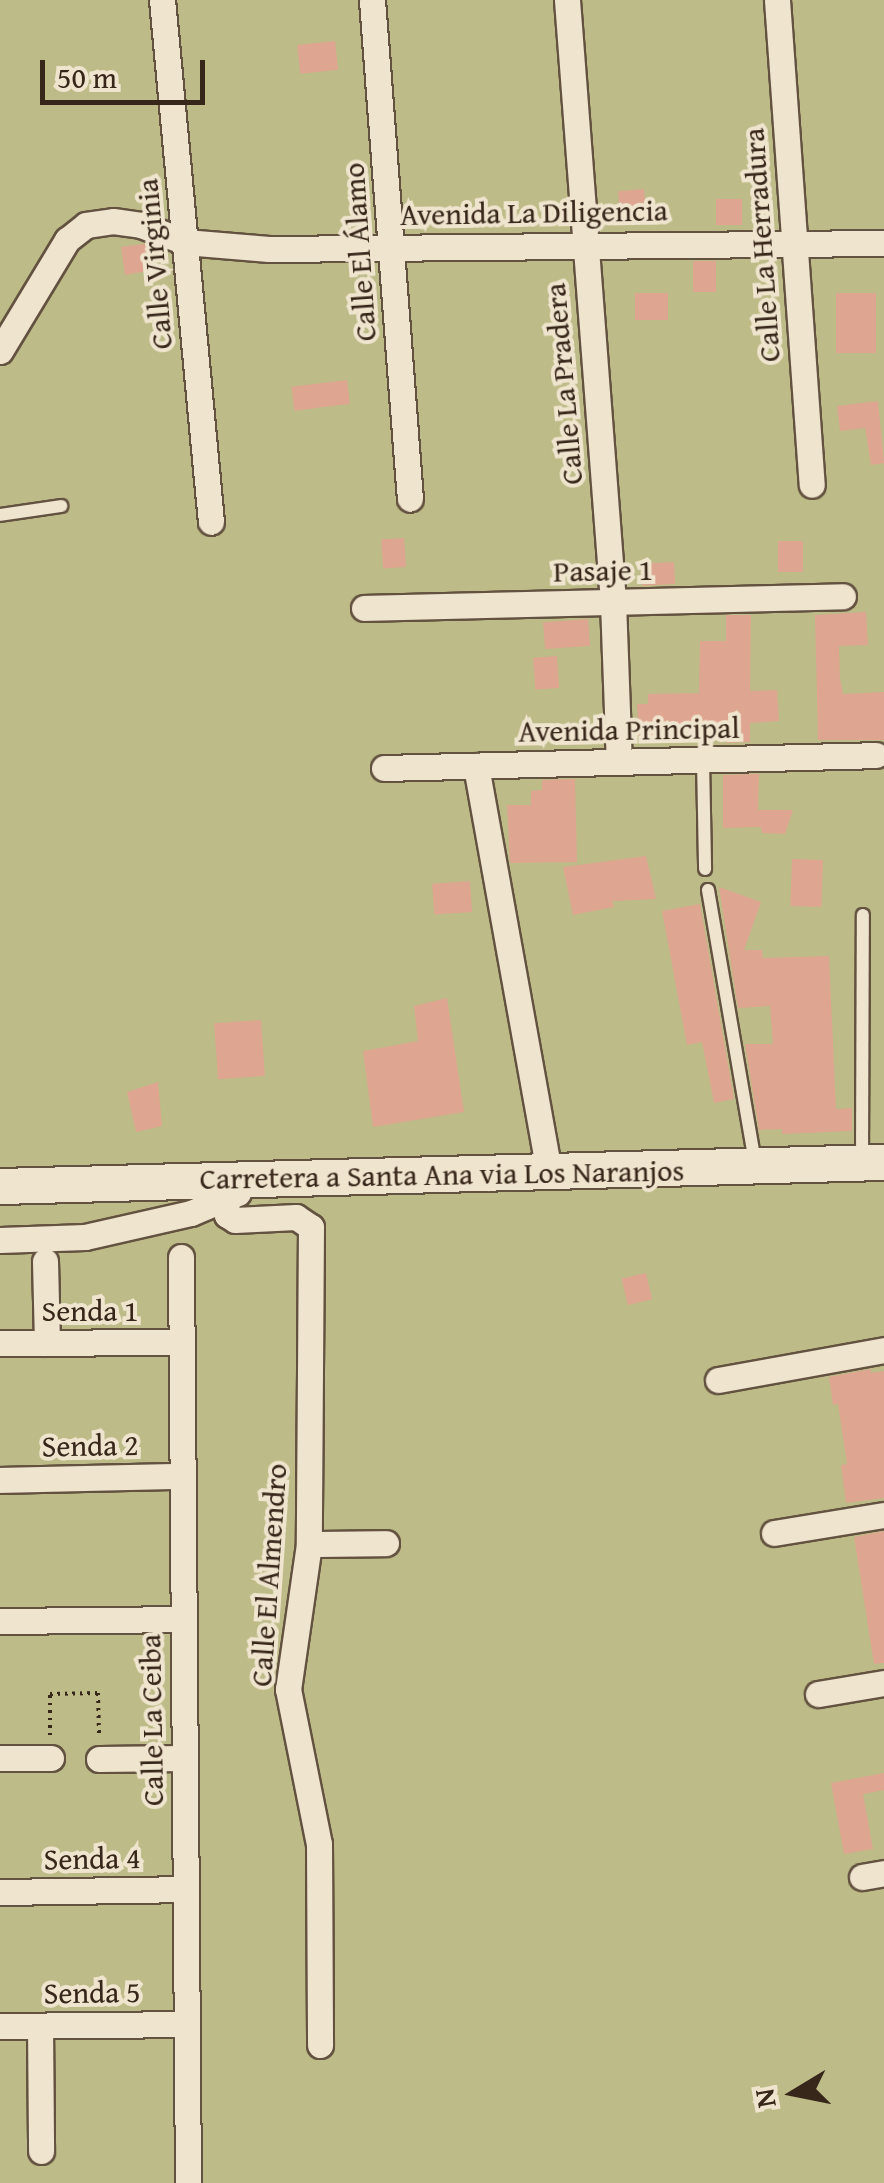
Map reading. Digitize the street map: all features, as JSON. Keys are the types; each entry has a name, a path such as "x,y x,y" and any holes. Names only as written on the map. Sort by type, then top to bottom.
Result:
{"main road":[{"name":"Carretera a Santa Ana via Los Naranjos","path":"0,1186 873,1162"}],"street":[{"name":"Calle Virginia","path":"162,0 210,522"},
{"name":"Calle El Álamo","path":"372,0 410,499"},
{"name":"Calle La Pradera","path":"567,0 613,602 619,762"},
{"name":"Calle La Herradura","path":"777,0 812,485"},
{"name":"Avenida La Diligencia","path":"2,340 67,240 86,225 113,221 141,225 185,242 269,248 884,244"},
{"name":"Pasaje 1","path":"364,608 843,596"},
{"name":"Avenida Principal","path":"384,768 876,756"},
{"path":"476,766 550,1172"},
{"path":"0,1240 85,1237 226,1201 260,1178"},
{"name":"Calle El Almendro","path":"226,1201 227,1215 234,1220 296,1218 311,1227 310,1544 288,1689 319,1844 320,2045"},
{"name":"Calle La Ceiba","path":"181,1257 188,2183"},
{"path":"45,1261 47,1343"},
{"name":"Senda 1","path":"0,1343 182,1342"},
{"path":"718,1380 884,1350"},
{"name":"Senda 2","path":"0,1480 182,1476"},
{"path":"774,1534 884,1516"},
{"path":"310,1544 386,1543"},
{"path":"0,1622 183,1619"},
{"path":"818,1694 884,1683"},
{"path":"0,1758 51,1758"},
{"path":"99,1759 184,1758"},
{"name":"Senda 4","path":"0,1892 186,1889"},
{"name":"Senda 5","path":"0,2026 186,2024"},
{"path":"40,2026 40,2151"}],"lane":[{"path":"0,516 61,506"},
{"path":"703,760 705,869"},
{"path":"708,890 756,1166"},
{"path":"863,915 873,1162"}],"path":[{"path":"51,1758 50,1694 98,1693 99,1759"}],"shaded area":[{"path":"0,0 884,0 884,2183 0,2183"}],"building":[{"path":"335,41 338,70 300,74 297,45"},
{"path":"644,189 646,214 620,216 618,191"},
{"path":"716,199 742,199 742,225 716,225"},
{"path":"149,246 153,270 125,275 121,247"},
{"path":"693,261 716,261 716,292 693,292"},
{"path":"635,293 668,293 668,320 635,320"},
{"path":"836,293 876,293 876,353 836,353"},
{"path":"347,380 350,404 294,411 291,387"},
{"path":"878,401 884,463 871,465 865,428 840,431 837,406"},
{"path":"404,538 406,567 383,569 381,540"},
{"path":"778,541 803,541 803,572 778,572"},
{"path":"674,562 675,584 642,586 641,564"},
{"path":"866,612 868,645 839,646 840,679 843,694 884,692 884,740 818,740 815,615"},
{"path":"726,615 751,615 750,691 777,690 779,721 750,723 750,742 726,743 726,737 639,741 637,704 648,704 648,694 699,693 700,641 726,641"},
{"path":"588,619 590,646 545,649 543,622"},
{"path":"557,656 559,688 535,690 533,658"},
{"path":"759,774 758,810 793,810 785,834 762,833 761,827 723,828 723,775"},
{"path":"575,779 577,862 510,863 507,805 531,805 531,791 542,790 542,780"},
{"path":"646,856 656,899 612,901 614,907 573,915 563,867"},
{"path":"792,859 823,860 821,907 790,906"},
{"path":"470,881 472,912 434,915 432,884"},
{"path":"719,887 761,902 744,950 762,950 763,958 829,956 836,1109 852,1108 852,1131 782,1134 782,1129 759,1130 745,1044 773,1044 770,1006 738,1008"},
{"path":"700,904 734,1099 714,1103 702,1042 687,1045 662,911"},
{"path":"447,998 464,1112 373,1127 363,1051 418,1041 414,1006"},
{"path":"261,1020 265,1076 218,1079 214,1023"},
{"path":"158,1082 162,1126 136,1132 127,1092"},
{"path":"646,1273 652,1299 628,1305 622,1279"},
{"path":"871,1369 871,1373 884,1371 884,1498 846,1503 841,1465 847,1464 838,1404 833,1405 829,1377"},
{"path":"884,1531 884,1663 874,1664 854,1537"},
{"path":"884,1773 884,1790 863,1794 873,1849 844,1854 831,1783"}]}
